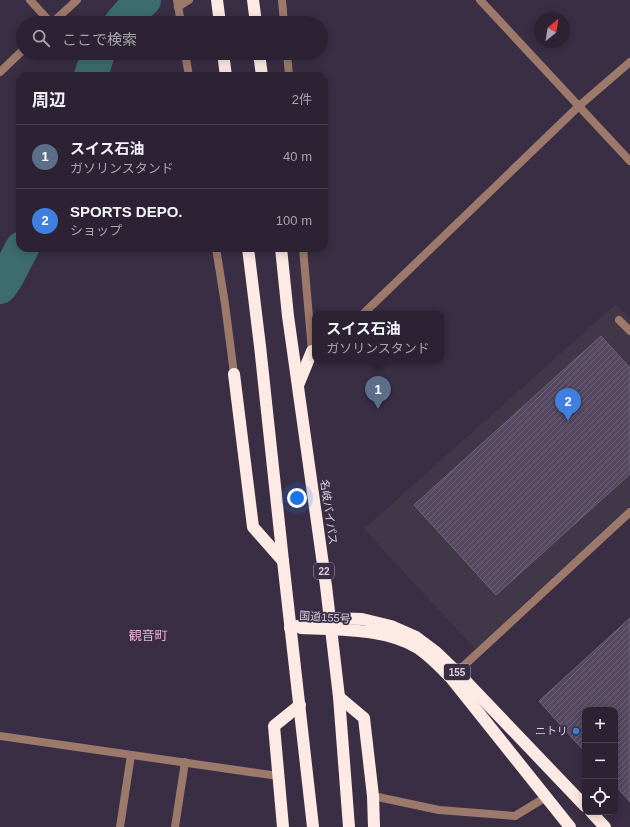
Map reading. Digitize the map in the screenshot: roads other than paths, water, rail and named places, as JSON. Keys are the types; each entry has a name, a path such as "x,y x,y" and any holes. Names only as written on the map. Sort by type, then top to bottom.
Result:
{"highway":[{"path":"217,0 219,16"},
{"path":"253,0 255,16"},
{"path":"224,60 225,72"},
{"path":"260,60 261,72"},
{"path":"248,252 313,827"},
{"name":"名岐バイパス","path":"281,252 288,316 339,697 349,827"},
{"path":"298,384 312,354"},
{"path":"234,374 253,526 282,561"},
{"name":"国道155号","path":"290,628 329,618 362,619 398,629 416,637 436,652 457,672 582,803"},
{"name":"国道155号","path":"290,628 331,630 393,637 416,647 433,660 450,678 570,827"},
{"path":"339,697 364,718 373,796 374,827"},
{"path":"283,827 274,726 300,705"},
{"path":"594,815 605,827"}],"street":[{"path":"30,0 45,16"},
{"path":"60,16 77,0"},
{"path":"180,16 178,4 189,0"},
{"path":"282,0 283,16"},
{"path":"480,0 630,161"},
{"path":"0,72 16,57"},
{"path":"186,60 188,72"},
{"path":"288,60 289,72"},
{"path":"366,311 579,106 630,62"},
{"path":"217,252 234,374"},
{"path":"304,252 312,330"},
{"path":"619,320 630,331"},
{"path":"457,672 630,512"},
{"path":"0,736 278,776"},
{"path":"120,827 131,754"},
{"path":"175,827 185,762"},
{"path":"373,796 439,810 515,816 546,797"}],"waterway":[{"path":"127,16 144,0"},
{"path":"92,72 96,60"},
{"path":"0,287 20,252"}],"place":[{"name":"スイス石油","path":"378,409"},
{"name":"SPORTS DEPO.","path":"568,421"},
{"name":"ニトリ","path":"576,731"}],"district":[{"name":"観音町","path":"148,635"}]}
